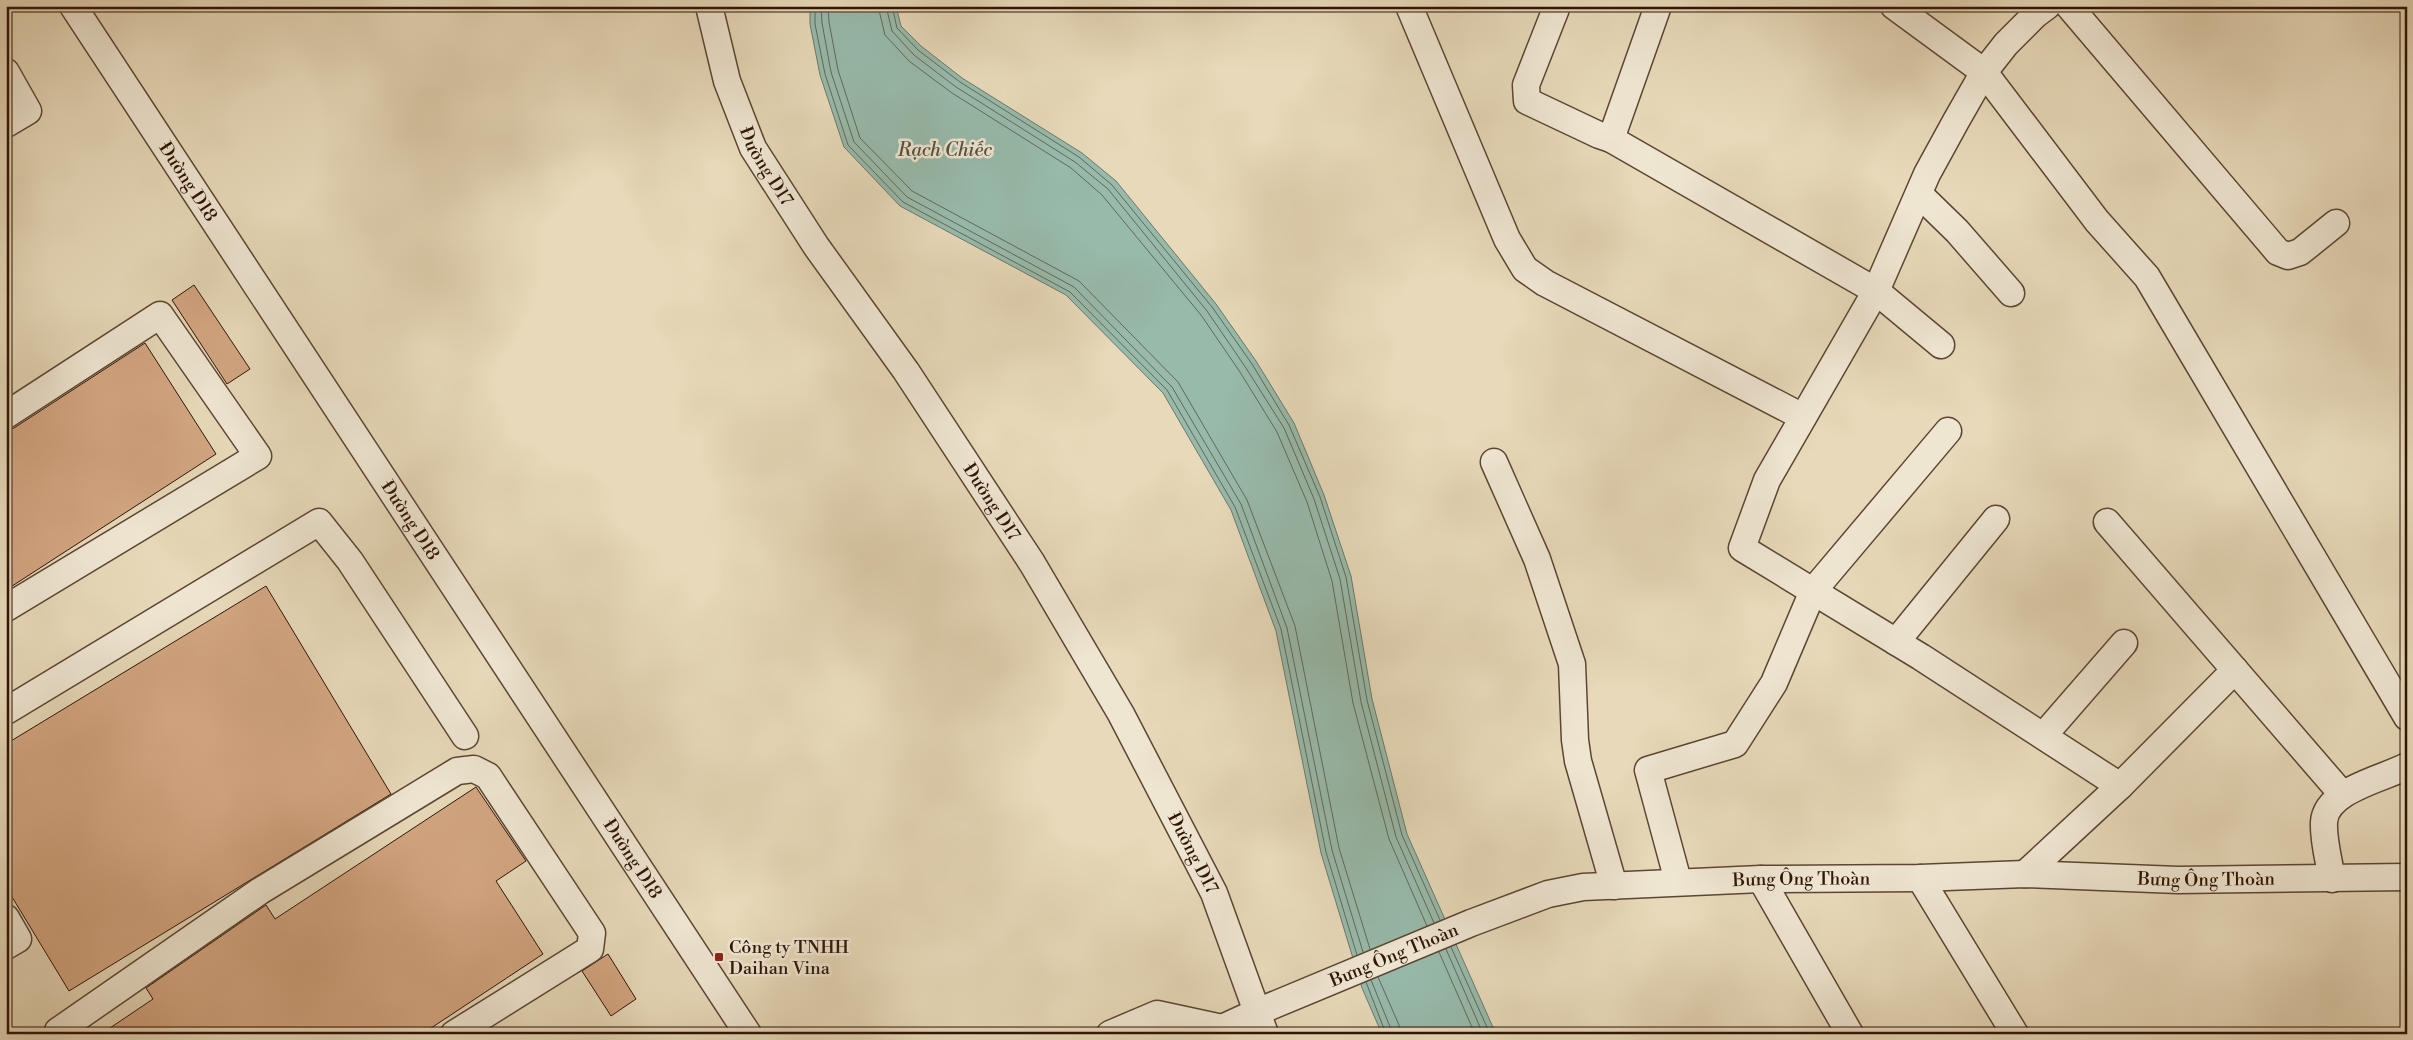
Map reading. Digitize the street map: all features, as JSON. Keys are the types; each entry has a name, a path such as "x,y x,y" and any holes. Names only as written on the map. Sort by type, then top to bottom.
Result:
{"street":[{"name":"Đường D18","path":"73,6 748,1034"},
{"name":"Đường D17","path":"709,6 727,80 753,148 816,246 906,371 1032,562 1121,714 1214,893 1261,1023"},
{"path":"1409,6 1507,239 1525,269 1545,283 1803,417"},
{"path":"1557,6 1526,85 1527,101 1611,139 1876,291 1941,344"},
{"path":"1611,139 1658,6"},
{"path":"1894,6 1984,72 2097,221 2148,277 2407,717"},
{"path":"2046,6 2035,14 2006,44 1984,72 1919,194 1876,291 1767,480 1742,548 2044,735 2120,786"},
{"path":"2069,6 2278,252 2288,256 2300,252 2336,223"},
{"path":"6,72 28,111 6,124"},
{"path":"1919,194 1956,231 2011,292"},
{"path":"6,415 160,315 258,456 6,608"},
{"path":"1678,881 1648,770 1735,744 1774,683 1813,591 1948,431"},
{"path":"1494,462 1537,559 1572,664 1575,740 1578,761 1614,886"},
{"path":"1896,642 1996,519"},
{"path":"6,711 319,522 350,561 464,736"},
{"path":"2107,522 2342,794"},
{"path":"2044,735 2124,643"},
{"path":"2025,874 2120,786 2235,670"},
{"path":"2332,879 2324,820 2330,806 2342,794 2407,766"},
{"path":"60,1034 58,1031 260,891 457,771 474,769 488,776 592,933 590,949 454,1034"},
{"name":"Bưng Ông Thoàn","path":"1110,1034 1157,1014 1220,1031 1261,1023 1472,923 1548,894 1583,888 1678,881 1920,878 2025,874 2178,880 2407,877"},
{"path":"1920,878 2015,1034"},
{"path":"1761,879 1850,1034"},
{"path":"6,918 18,939 6,946"}],"water":[{"name":"Rạch Chiếc","path":"810,6 896,6 901,26 921,46 962,78 1082,153 1116,181 1216,304 1256,361 1294,423 1324,495 1351,576 1372,699 1407,834 1496,1034 1382,1034 1362,988 1321,853 1276,631 1231,510 1163,393 1066,295 900,206 844,147 820,75 810,24"}],"building":[{"path":"194,285 250,369 227,384 172,300"},
{"path":"145,343 216,454 6,590 6,430 14,428"},
{"path":"266,586 391,794 69,991 6,887 6,744"},
{"path":"476,787 526,861 496,881 543,954 422,1034 101,1034 153,999 146,988 266,905 275,919"},
{"path":"608,954 636,999 611,1016 582,971"}],"place":[{"name":"Công ty TNHH Daihan Vina","path":"719,957"}]}
